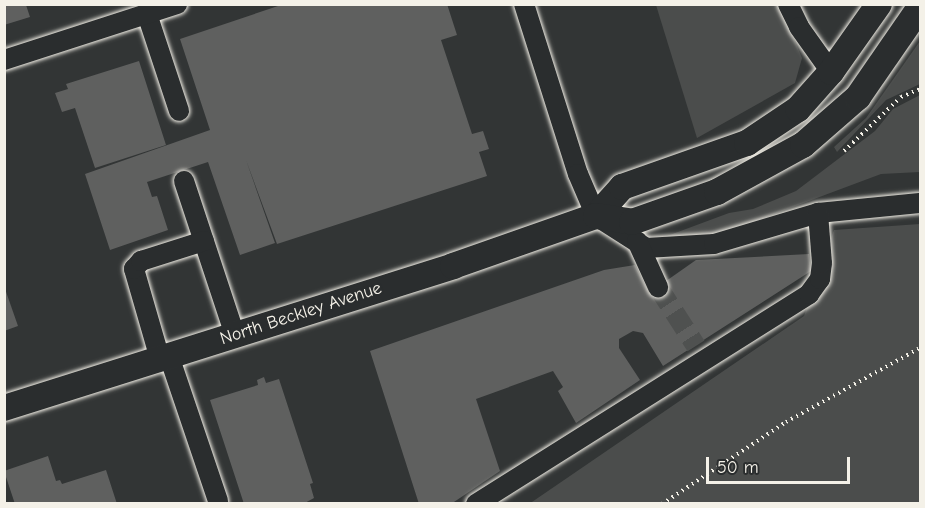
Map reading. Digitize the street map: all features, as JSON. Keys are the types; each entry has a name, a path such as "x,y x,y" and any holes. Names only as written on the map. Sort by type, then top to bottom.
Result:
{"main road":[{"path":"596,216 621,187 747,142 798,109 831,72 879,4"},
{"name":"North Beckley Avenue","path":"4,408 165,358 596,216 632,222 717,192 803,145 858,98 921,7"},
{"path":"831,72 858,98"}],"street":[{"path":"4,60 177,4"},
{"path":"524,4 578,174 596,216 654,250 714,244 818,213 921,203"},
{"path":"788,4 799,27 831,72"},
{"path":"147,14 179,111"},
{"path":"184,181 235,335"},
{"path":"476,504 700,353 809,294 820,279 822,263 818,213"},
{"path":"204,241 141,261 134,269 218,501"},
{"path":"637,241 657,287"}],"path":[{"path":"844,151 901,97 921,89"},
{"path":"662,504 821,401 919,348"}],"shaded area":[{"path":"656,5 779,5 802,58 795,83 697,138"},
{"path":"920,41 920,84 886,100 837,152 834,147 866,118"},
{"path":"920,95 920,172 881,174 726,232 659,239 729,213 753,209 796,191 875,131 893,109"},
{"path":"920,224 920,503 529,504 804,316 834,230"}],"building":[{"path":"284,4 447,4 457,35 441,40 472,134 483,131 489,149 479,152 487,176 277,244 246,160 275,243 240,255 208,162 147,182 152,197 157,196 168,230 110,250 85,174 210,130 180,39"},
{"path":"4,5 26,5 30,17 4,25"},
{"path":"139,61 166,145 95,168 75,108 62,112 55,93 68,89 66,84"},
{"path":"809,254 811,271 663,366 643,333 633,331 619,339 619,348 640,380 576,423 558,391 563,387 553,371 476,399 500,471 451,504 419,504 370,351 604,270 635,265 649,293 696,260"},
{"path":"4,286 18,326 4,331"},
{"path":"264,377 266,383 279,379 313,483 310,484 314,498 303,504 244,504 210,400 258,385 257,380"},
{"path":"48,456 56,481 60,480 62,484 106,470 117,504 15,504 4,471"}],"tunnel":[{"path":"658,287 696,346"}]}
